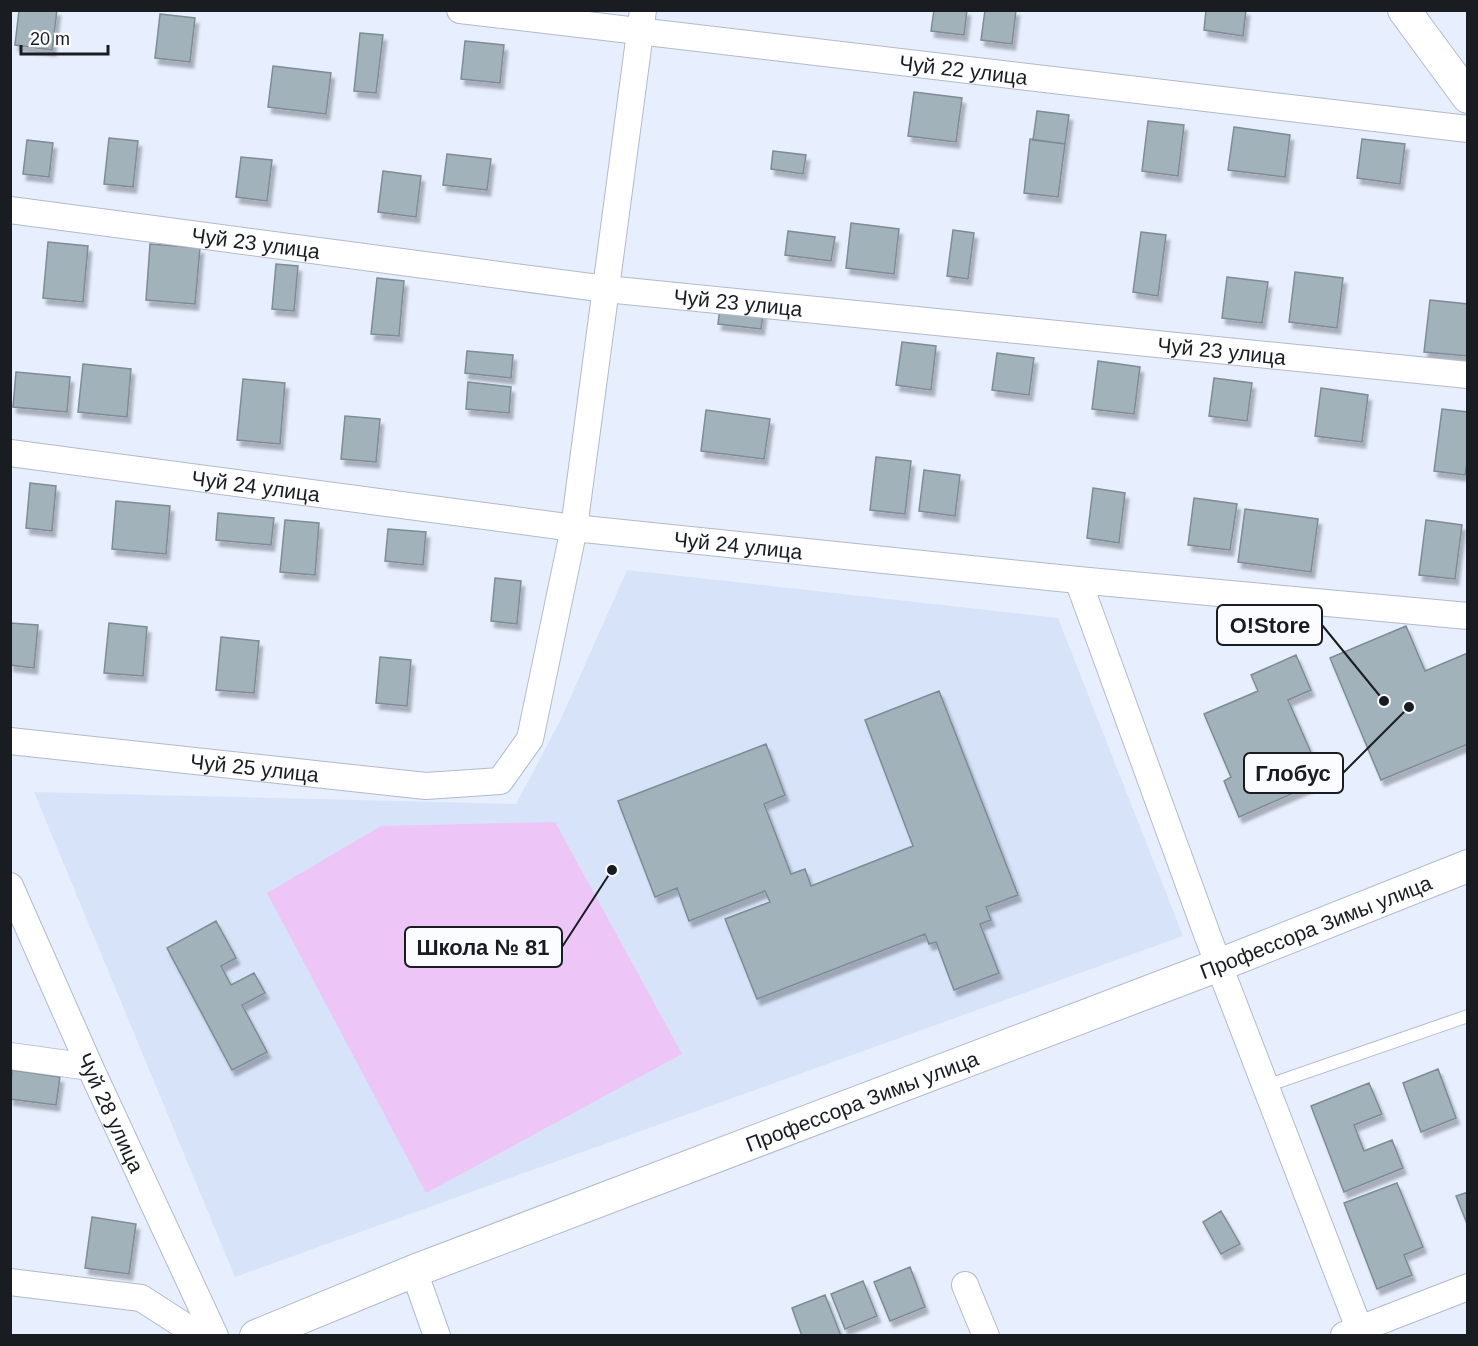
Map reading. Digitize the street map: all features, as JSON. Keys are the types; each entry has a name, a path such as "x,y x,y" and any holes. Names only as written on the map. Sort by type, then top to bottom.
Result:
{"street":[{"name":"Чуй 22 улица","path":"460,10 642,22 1467,129"},
{"path":"1404,10 1467,97"},
{"path":"574,528 642,22"},
{"name":"Чуй 23 улица","path":"10,210 606,289 1467,375"},
{"name":"Чуй 24 улица","path":"10,453 574,528 1078,580 1467,616"},
{"name":"Чуй 25 улица","path":"10,741 426,786 500,781 530,740 574,528"},
{"path":"1078,580 1219,965 1266,1086 1355,1334 1467,1287"},
{"name":"Профессора Зимы улица","path":"255,1335 414,1271 1219,965 1467,866"},
{"name":"Чуй 28 улица","path":"10,886 90,1066 215,1335"},
{"path":"10,1056 90,1066"},
{"path":"414,1271 437,1335"},
{"path":"10,1282 141,1298 200,1335"},
{"path":"965,1285 986,1335"}],"lane":[{"path":"1266,1086 1467,1016"}],"shaded area":[{"path":"627,570 1058,618 1183,936 235,1277 34,792 516,804 560,721"},
{"path":"555,822 682,1054 426,1193 267,893 381,826"}],"building":[{"path":"19,10 57,10 52,50 15,45"},
{"path":"934,10 967,10 964,35 931,31"},
{"path":"985,10 1016,10 1012,44 981,40"},
{"path":"1206,10 1246,10 1243,36 1204,30"},
{"path":"160,14 195,18 190,62 155,58"},
{"path":"360,33 383,35 376,93 354,91"},
{"path":"465,41 504,45 500,83 461,79"},
{"path":"273,66 331,73 326,114 268,107"},
{"path":"914,92 962,98 956,142 908,136"},
{"path":"1037,111 1069,115 1065,144 1033,140"},
{"path":"1148,121 1184,125 1178,176 1142,171"},
{"path":"1234,127 1290,135 1285,177 1228,170"},
{"path":"109,138 138,141 133,187 104,184"},
{"path":"1030,139 1065,144 1058,197 1024,193"},
{"path":"1362,139 1405,144 1400,184 1357,178"},
{"path":"27,140 53,143 49,177 23,174"},
{"path":"773,151 806,155 803,174 771,169"},
{"path":"447,154 491,159 487,190 443,185"},
{"path":"241,157 272,160 267,201 236,197"},
{"path":"383,171 421,176 416,217 378,212"},
{"path":"851,223 899,229 894,274 846,268"},
{"path":"953,230 974,233 968,279 947,276"},
{"path":"788,231 835,237 831,261 785,255"},
{"path":"1141,232 1166,235 1158,296 1133,292"},
{"path":"48,242 88,246 83,302 43,298"},
{"path":"150,244 200,248 195,304 146,300"},
{"path":"276,264 298,266 294,311 272,309"},
{"path":"1295,272 1343,278 1337,328 1289,322"},
{"path":"1227,277 1268,282 1262,323 1222,318"},
{"path":"377,278 404,281 399,336 371,334"},
{"path":"1430,300 1468,304 1468,356 1424,352"},
{"path":"720,307 763,313 761,329 718,324"},
{"path":"902,342 936,346 931,390 896,385"},
{"path":"467,351 513,355 511,378 465,373"},
{"path":"997,353 1034,358 1029,395 992,390"},
{"path":"1098,361 1140,367 1134,414 1092,409"},
{"path":"83,364 131,369 127,417 78,412"},
{"path":"16,372 70,377 67,412 13,407"},
{"path":"1214,378 1252,383 1247,421 1209,416"},
{"path":"243,379 285,383 280,444 237,440"},
{"path":"468,382 511,387 509,413 466,409"},
{"path":"1321,388 1368,395 1362,442 1315,436"},
{"path":"1442,409 1468,412 1468,455 1465,475 1434,471"},
{"path":"706,410 770,419 764,459 701,451"},
{"path":"345,416 380,419 376,462 341,459"},
{"path":"876,457 911,461 905,514 870,510"},
{"path":"924,470 960,475 955,516 919,511"},
{"path":"30,483 56,486 52,531 26,528"},
{"path":"1093,488 1125,493 1119,543 1087,538"},
{"path":"1194,498 1237,504 1230,550 1188,545"},
{"path":"116,501 170,506 166,554 112,549"},
{"path":"1245,509 1318,519 1311,572 1238,562"},
{"path":"218,513 274,518 271,545 216,540"},
{"path":"285,520 319,523 315,575 280,572"},
{"path":"1426,520 1462,525 1455,579 1419,575"},
{"path":"388,529 426,532 423,565 385,561"},
{"path":"495,578 521,581 517,624 491,621"},
{"path":"10,623 38,625 34,668 10,665"},
{"path":"109,623 147,627 143,676 104,673"},
{"path":"1406,626 1425,671 1468,653 1468,744 1381,780 1330,658"},
{"path":"221,637 259,641 254,693 216,690"},
{"path":"1296,655 1311,690 1288,700 1323,780 1239,817 1224,781 1231,777 1204,714 1258,691 1251,675"},
{"path":"380,657 411,660 407,706 376,703"},
{"path":"939,691 1018,895 986,907 991,920 980,924 999,973 954,990 936,942 929,944 925,934 757,999 725,919 770,902 765,891 689,921 677,888 655,897 618,801 766,744 785,795 764,804 791,874 805,869 811,886 913,846 865,720"},
{"path":"216,921 236,958 221,966 231,985 254,973 265,993 242,1005 267,1052 232,1070 167,948"},
{"path":"1438,1069 1456,1118 1421,1132 1403,1083"},
{"path":"12,1070 60,1077 56,1105 10,1099"},
{"path":"1369,1083 1382,1114 1354,1125 1364,1151 1392,1140 1403,1168 1344,1192 1311,1106"},
{"path":"1397,1183 1423,1247 1404,1255 1412,1275 1377,1289 1344,1203"},
{"path":"1468,1192 1468,1226 1456,1196"},
{"path":"1221,1211 1240,1244 1221,1254 1203,1222"},
{"path":"92,1217 136,1224 129,1274 85,1268"},
{"path":"910,1267 925,1307 890,1321 874,1282"},
{"path":"863,1281 877,1316 845,1329 831,1294"},
{"path":"825,1295 841,1336 802,1336 792,1308"}],"place":[{"name":"O!Store","path":"1384,701"},
{"name":"Глобус","path":"1409,707"},
{"name":"Школа № 81","path":"612,870"}]}
